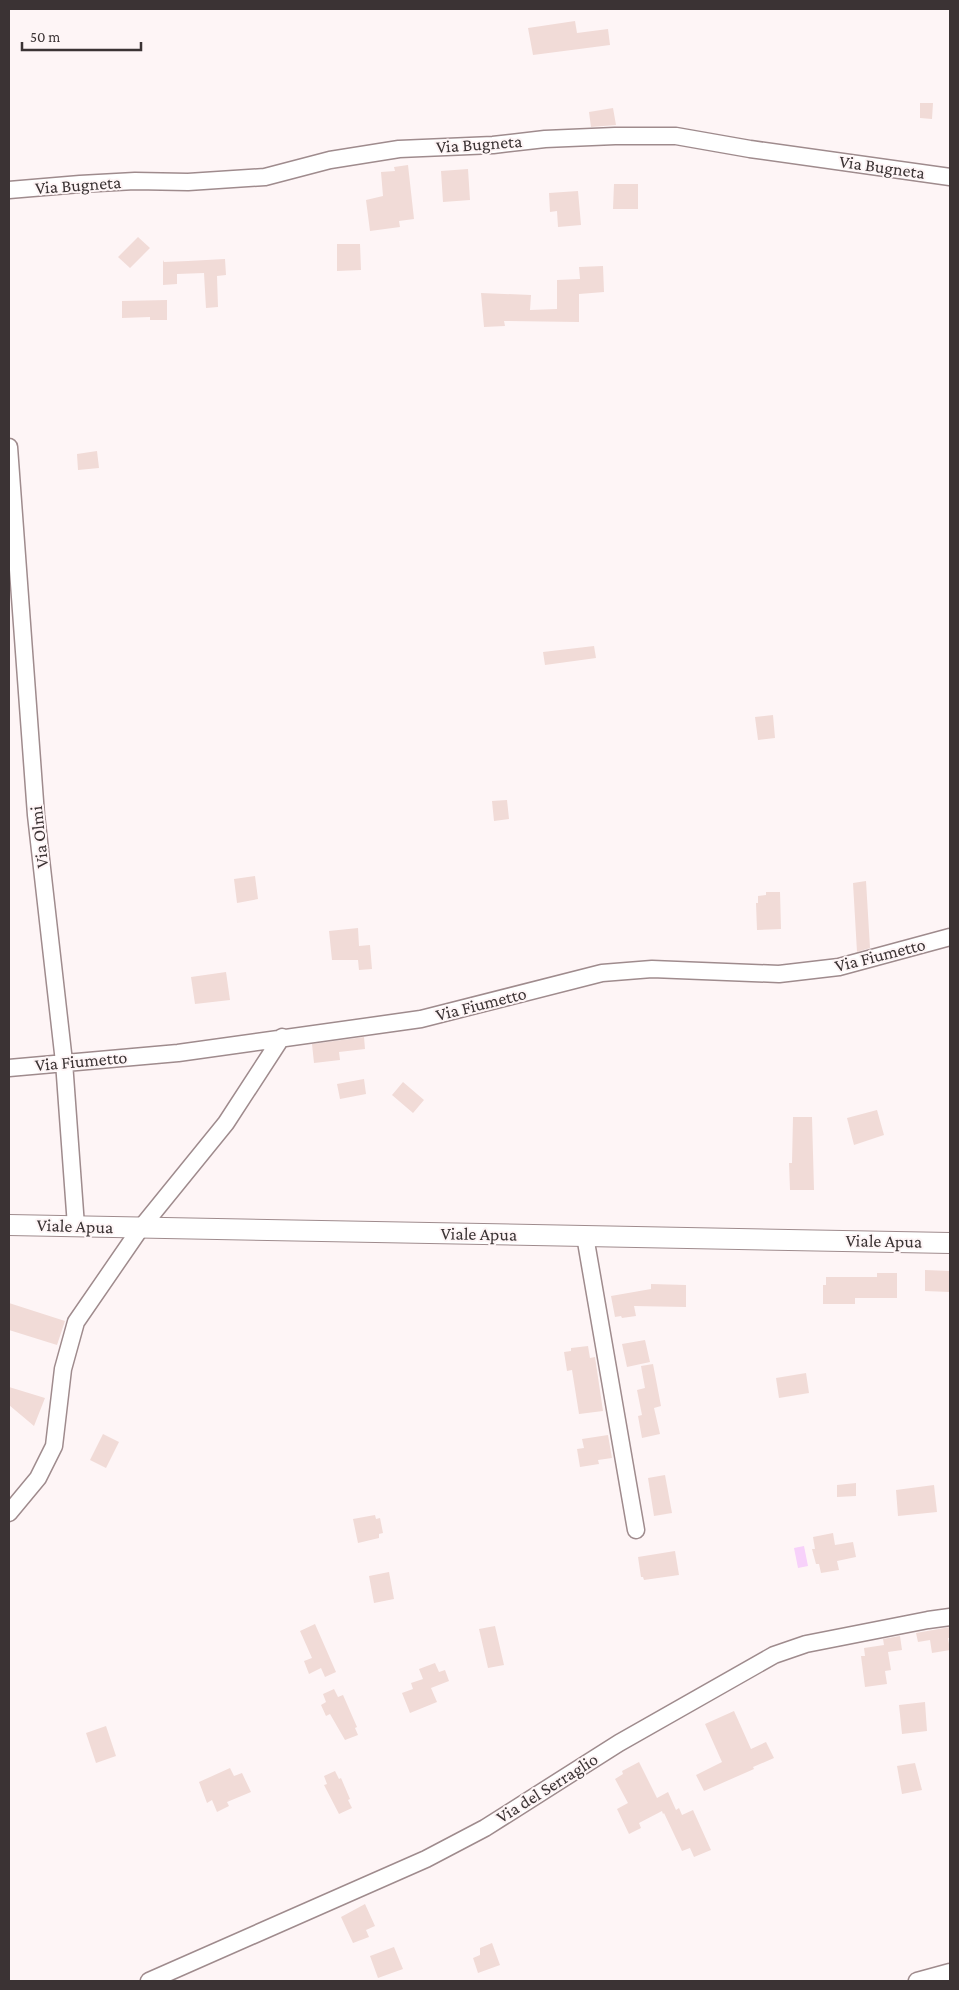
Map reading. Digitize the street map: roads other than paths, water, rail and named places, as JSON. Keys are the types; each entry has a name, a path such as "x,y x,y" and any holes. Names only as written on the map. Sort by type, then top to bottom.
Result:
{"street":[{"name":"Via Bugneta","path":"9,190 135,181 188,182 265,177 330,160 399,149 493,145 545,139 614,136 676,136 750,149 950,177"},
{"name":"Via Olmi","path":"9,447 36,814 64,1062 76,1226"},
{"name":"Via Fiumetto","path":"9,1068 178,1053 422,1019 602,973 652,969 779,974 840,966 950,938"},
{"path":"9,1513 38,1478 54,1446 63,1369 76,1322 140,1228 226,1123 282,1037"},
{"name":"Viale Apua","path":"9,1225 950,1243"},
{"path":"585,1236 636,1530"},
{"name":"Via del Serraglio","path":"148,1981 274,1927 434,1854 485,1828 619,1742 774,1655 806,1644 950,1617"},
{"path":"917,1981 950,1972"}]}
